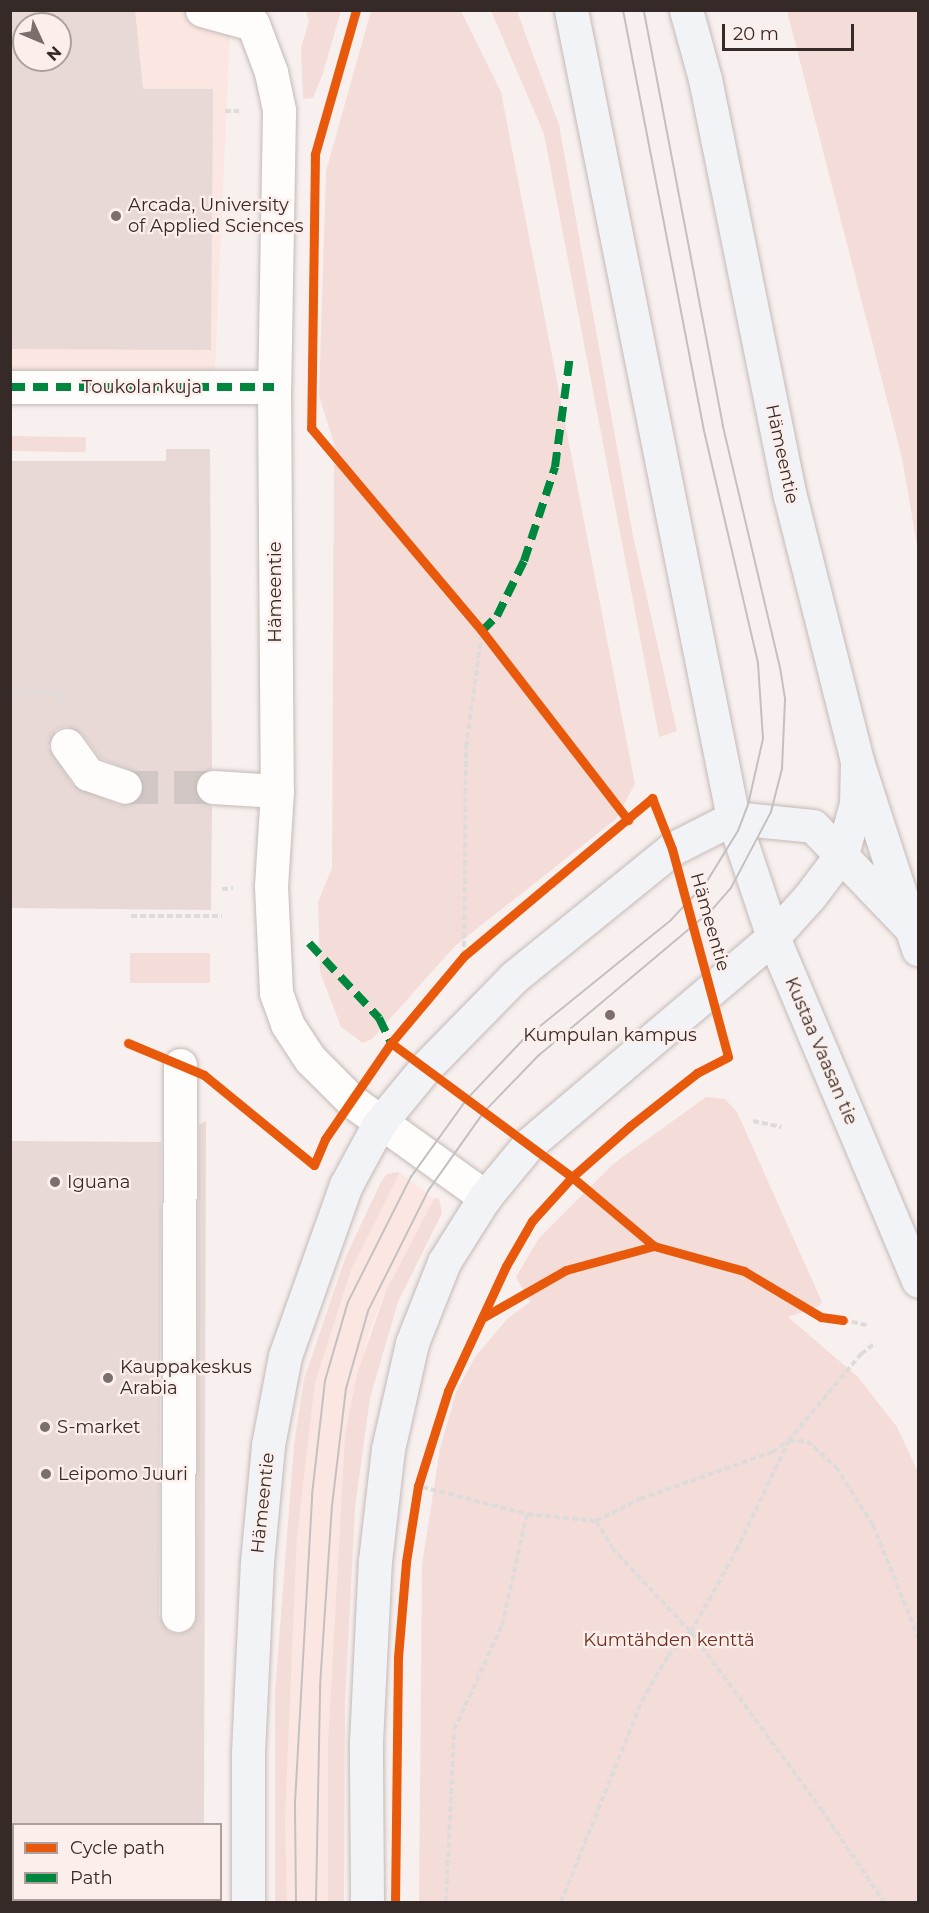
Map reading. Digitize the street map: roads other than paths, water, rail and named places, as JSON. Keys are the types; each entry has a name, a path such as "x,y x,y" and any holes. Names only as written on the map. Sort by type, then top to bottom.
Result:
{"main road":[{"path":"556,10 580,57"},
{"path":"572,10 734,818 813,826 842,854 914,938"},
{"name":"Hämeentie","path":"686,10 705,79 790,496 857,761 914,938"},
{"path":"705,79 708,10"},
{"path":"842,854 856,804 857,761"},
{"name":"Hämeentie","path":"248,1902 248,1752 256,1574 268,1445 285,1356 346,1185 379,1124 425,1068 514,977 672,849 734,818"},
{"name":"Kustaa Vaasan tie","path":"734,818 773,937 918,1281"},
{"name":"Hämeentie","path":"367,1902 366,1742 375,1561 388,1449 411,1343 444,1262 485,1197 528,1145 773,937 842,854"}],"street":[{"name":"Hämeentie","path":"202,10 253,24 271,72 279,111 274,387 277,791 271,886 276,993 287,1024 310,1059 379,1124 485,1197"},
{"name":"Toukolankuja","path":"10,387 274,387"},
{"path":"67,745 88,774 124,787"},
{"path":"213,787 277,791"},
{"path":"178,1615 180,1065"}],"tunnel":[{"path":"125,787 213,787"}],"tram line":[{"path":"296,1902 295,1803 312,1495 325,1381 348,1302 411,1177 467,1099 523,1040 671,920 706,883 738,831 748,805 763,739 758,663 704,431 623,10"},
{"path":"316,1902 320,1686 332,1506 346,1389 368,1311 428,1191 484,1112 538,1056 711,911 731,888 771,812 782,769 785,699 780,668 723,426 644,10"}],"place":[{"name":"Arcada, University of Applied Sciences","path":"116,216"},
{"name":"Kumpulan kampus","path":"610,1015"},
{"name":"Iguana","path":"55,1182"},
{"name":"Kauppakeskus Arabia","path":"108,1378"},
{"name":"S-market","path":"45,1427"},
{"name":"Leipomo Juuri","path":"46,1474"}],"park label":[{"name":"Kumtähden kenttä","path":"669,1640"}]}
